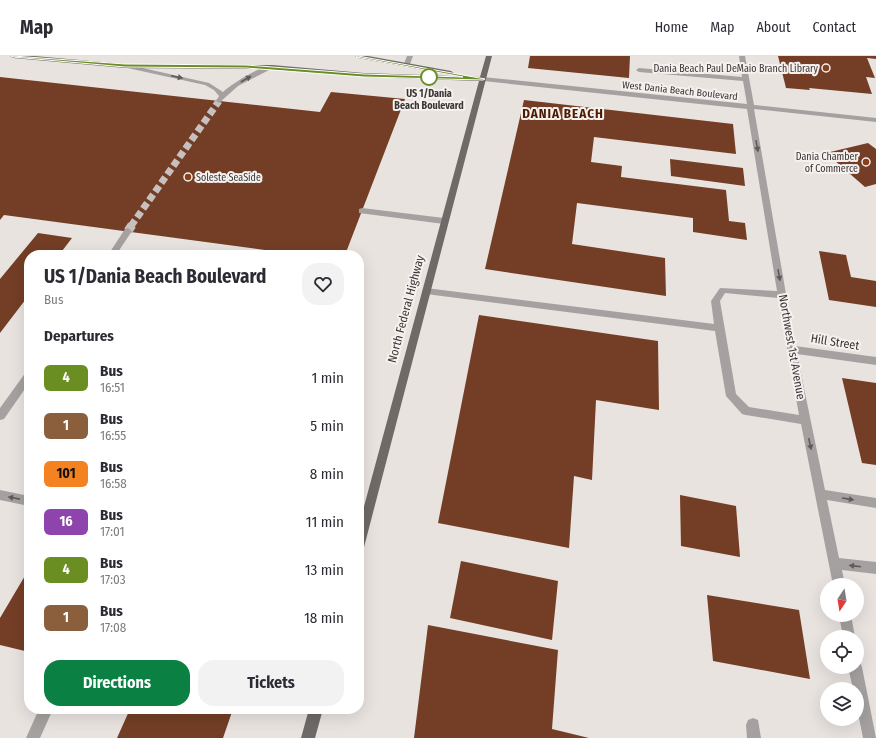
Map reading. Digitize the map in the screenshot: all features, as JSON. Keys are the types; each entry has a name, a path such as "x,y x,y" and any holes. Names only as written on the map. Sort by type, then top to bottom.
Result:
{"main road":[{"path":"14,56 125,66 272,67 364,76 483,79"},
{"path":"358,56 483,79"},
{"name":"North Federal Highway","path":"364,528 444,221 489,56"},
{"path":"308,738 315,714"}],"street":[{"path":"407,64 410,56"},
{"name":"Northwest 1st Avenue","path":"742,56 791,349 837,578"},
{"path":"125,66 207,84 216,89 221,98 250,76 272,67"},
{"path":"640,70 746,79"},
{"name":"West Dania Beach Boulevard","path":"483,79 876,120"},
{"path":"362,211 444,221"},
{"path":"115,250 128,232"},
{"path":"782,295 723,290 715,301 731,396 746,412 805,420"},
{"path":"426,291 720,328"},
{"name":"Hill Street","path":"791,349 876,361"},
{"path":"0,416 24,382"},
{"path":"820,494 876,503"},
{"path":"0,495 24,499"},
{"path":"834,563 876,568"},
{"path":"856,674 870,738"},
{"path":"33,738 44,714"}],"building":[{"path":"530,56 630,56 629,78 528,68"},
{"name":"Dania Beach Paul DeMaio Branch Library","path":"778,56 876,56 876,59 867,58 875,78 866,77 872,94 809,88 810,90 786,88"},
{"name":"Soleste SeaSide","path":"0,77 320,112 331,92 405,99 347,250 265,250 4,215 0,220"},
{"path":"524,100 733,124 736,154 594,137 591,162 622,166 621,177 726,190 729,221 745,223 747,240 693,232 693,218 577,203 572,244 665,258 666,296 485,269"},
{"path":"868,143 876,149 876,184 865,187 826,153"},
{"path":"670,159 743,168 745,186 671,176"},
{"path":"38,233 72,238 63,250 24,250 24,302 0,333 0,279"},
{"path":"819,251 846,255 851,277 876,281 876,307 829,300"},
{"path":"479,315 658,341 659,410 596,400 592,480 574,476 569,548 438,523"},
{"path":"842,378 876,383 876,465 862,463"},
{"path":"680,495 736,506 740,557 681,546"},
{"path":"461,561 558,581 552,640 450,618"},
{"path":"24,577 24,651 0,645 0,618"},
{"path":"707,595 799,610 810,679 713,661"},
{"path":"428,625 558,650 552,729 589,738 414,738"},
{"path":"128,714 231,714 223,738 117,738"}],"tunnel":[{"path":"131,226 219,101"},
{"path":"128,231 132,225"}],"bus line":[{"name":"4","path":"13,56 125,66 246,66 364,76 483,79 358,56"}],"place":[{"name":"Dania Beach Paul DeMaio Branch Library","path":"826,68"},
{"name":"US 1/Dania Beach Boulevard","path":"429,77"},
{"name":"Dania Chamber of Commerce","path":"866,162"},
{"name":"Soleste SeaSide","path":"188,177"}],"district":[{"name":"DANIA BEACH","path":"563,113"}]}
